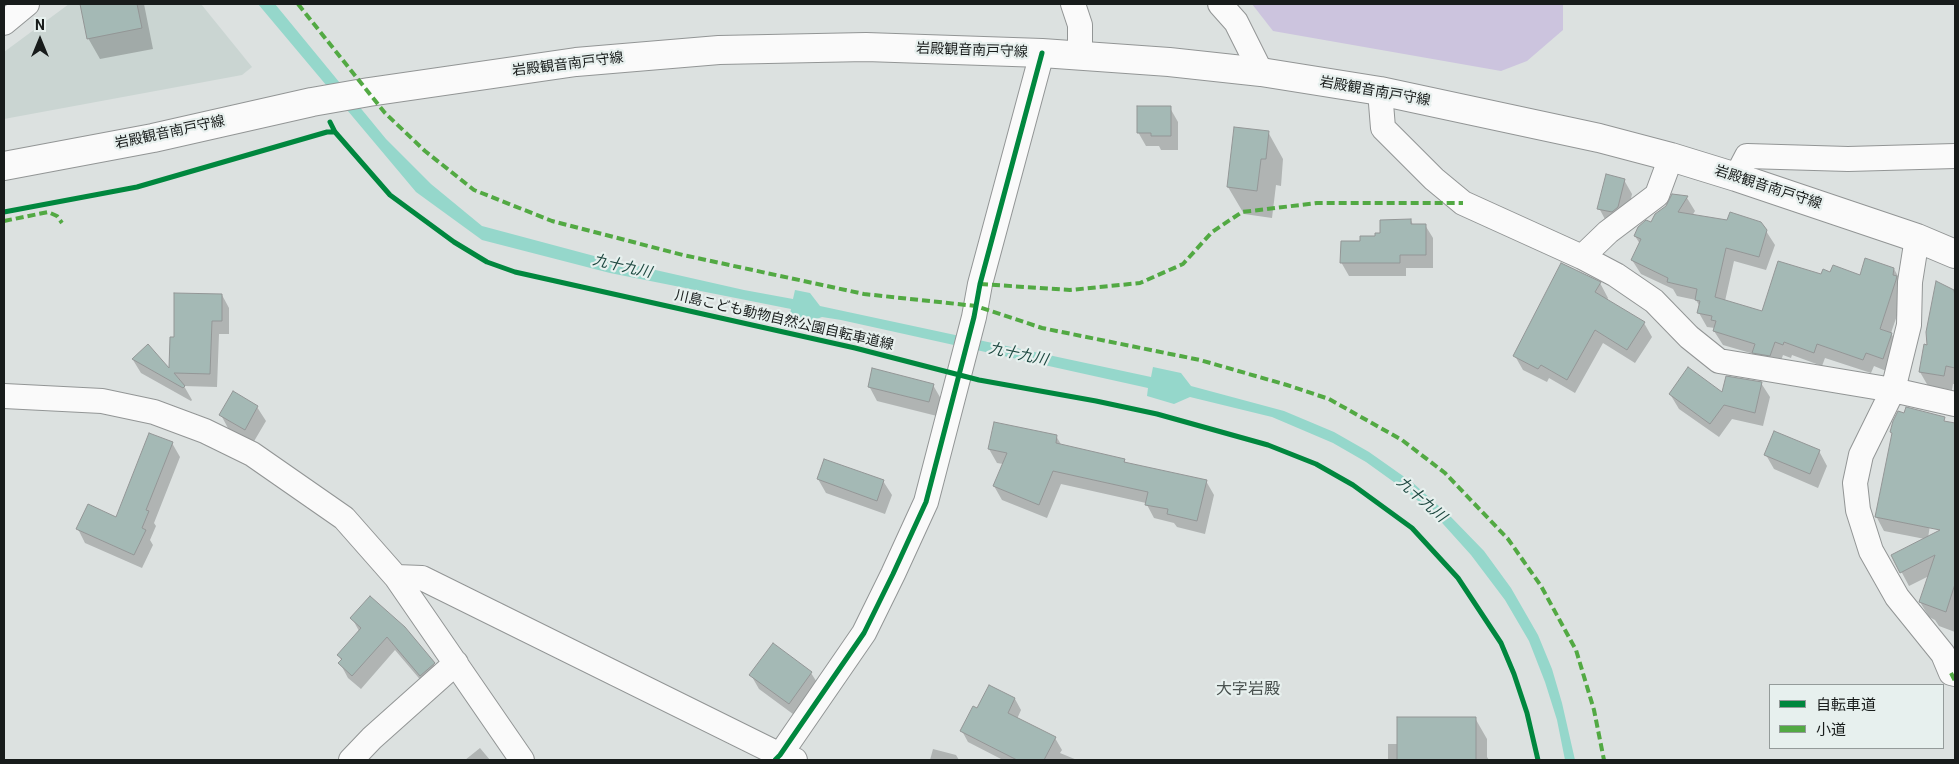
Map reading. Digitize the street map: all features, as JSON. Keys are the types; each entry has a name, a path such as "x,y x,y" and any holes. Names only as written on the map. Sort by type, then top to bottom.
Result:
{"main road":[{"name":"岩殿観音南戸守線","path":"4,166 153,138 312,102 576,62 719,50 866,47 1042,53 1169,62 1261,72 1380,91 1599,138 1671,156 1736,176 1917,238 1955,254"}],"street":[{"path":"4,23 26,4"},
{"path":"1073,4 1080,25 1080,55"},
{"path":"1220,4 1236,22 1261,72"},
{"path":"396,577 422,578 783,759 864,633 926,502 974,316 980,284 1042,53"},
{"path":"1380,91 1383,128 1434,178 1463,203 1582,257 1616,275 1654,301 1689,337 1719,361 1893,390 1955,404"},
{"path":"1582,257 1608,232 1657,195 1671,156"},
{"path":"1736,176 1747,156 1848,159 1955,156"},
{"path":"1917,238 1910,282 1909,326 1893,390 1861,454 1855,483 1858,510 1871,551 1897,597 1943,654 1951,673 1955,674"},
{"path":"4,396 102,401 154,412 205,430 252,454 344,518 396,577 522,760"},
{"path":"351,760 372,738 456,663"}],"shaded area":[{"path":"69,4 201,4 252,67 242,75 4,119 4,52"},
{"path":"1252,4 1563,4 1563,30 1527,61 1501,71 1273,31"}],"water":[{"name":"九十九川","path":"258,4 275,4 386,139 431,184 482,226 598,257 744,290 793,299 795,290 810,293 820,306 1151,377 1153,367 1181,373 1191,386 1284,411 1334,432 1369,452 1413,483 1450,516 1484,551 1511,588 1538,635 1552,669 1575,760 1565,760 1557,720 1529,641 1505,600 1471,555 1435,515 1405,490 1366,462 1333,443 1272,417 1190,397 1174,404 1147,396 1148,388 841,320 822,317 806,323 789,319 791,309 610,273 482,240 416,192"}],"building":[{"path":"80,4 137,4 142,28 87,39"},
{"path":"1137,106 1171,106 1171,136 1151,136 1151,133 1137,133"},
{"path":"1234,127 1269,131 1266,159 1261,159 1257,191 1227,187"},
{"path":"1606,174 1625,179 1618,207 1612,212 1597,209"},
{"path":"1672,194 1688,196 1678,212 1727,220 1730,212 1761,222 1767,230 1759,257 1726,248 1715,297 1762,311 1778,261 1821,274 1823,269 1830,272 1833,265 1860,275 1865,258 1894,268 1893,275 1897,276 1880,329 1892,333 1883,359 1866,353 1863,360 1817,344 1814,353 1784,342 1783,345 1775,342 1770,356 1752,353 1755,344 1713,331 1716,321 1711,320 1712,316 1697,313 1700,301 1695,300 1697,289 1667,282 1668,278 1631,260 1641,239 1634,236 1638,227 1646,220 1651,222 1655,214 1666,206"},
{"path":"1411,219 1411,224 1426,224 1426,255 1400,255 1400,263 1340,263 1341,241 1360,241 1360,236 1375,236 1375,233 1380,233 1380,220"},
{"path":"1561,263 1601,282 1595,292 1645,322 1627,350 1595,330 1567,380 1541,365 1538,369 1513,356"},
{"path":"1936,281 1954,290 1955,297 1955,368 1946,366 1944,376 1919,372 1924,344 1927,345 1926,332"},
{"path":"174,293 222,294 222,321 212,321 210,374 174,373 185,386 183,388 132,359 148,344 169,368 170,337 174,337"},
{"path":"1688,367 1722,392 1726,376 1762,382 1755,413 1724,405 1710,424 1669,394"},
{"path":"872,368 934,384 929,402 868,387"},
{"path":"233,391 258,406 245,430 219,415"},
{"path":"1906,407 1945,417 1944,421 1955,423 1955,584 1946,612 1919,602 1935,555 1900,573 1891,555 1940,530 1875,517 1893,421 1898,411 1904,413"},
{"path":"994,422 1057,435 1056,443 1125,459 1124,462 1207,480 1197,521 1167,514 1168,509 1145,505 1148,492 1053,471 1039,505 993,486 1007,453 988,449"},
{"path":"1774,431 1820,450 1810,474 1764,455"},
{"path":"149,433 173,442 146,510 149,511 142,528 146,530 134,555 76,529 88,504 116,517"},
{"path":"824,459 884,480 877,501 817,479"},
{"path":"370,596 405,627 435,663 420,676 387,637 352,676 338,663 342,659 337,655 361,628 350,618"},
{"path":"773,643 812,672 789,704 749,675"},
{"path":"989,685 1015,698 1008,713 1056,737 1044,760 1017,760 960,731 973,706 977,708"},
{"path":"1397,717 1476,717 1476,760 1397,760"}],"marked path":[{"path":"298,4 385,113 425,151 474,190 552,221 683,255 864,294 976,306 1042,328 1200,360 1329,399 1402,440 1445,473 1508,539 1541,586 1576,650 1594,710 1604,760"},
{"path":"980,284 1070,290 1140,283 1183,264 1212,232 1242,212 1317,203 1463,203"},
{"path":"4,221 48,212 57,216 62,223"},
{"path":"1951,673 1955,681"}],"cycle path":[{"path":"775,760 864,633 926,502 974,317 980,284 1042,53"},
{"name":"川島こども動物自然公園自転車道線","path":"330,122 335,132 390,195 454,242 487,262 515,272 855,348 979,380 1157,414 1268,445 1316,464 1353,485 1412,528 1458,578 1501,643 1527,713 1538,760"},
{"path":"4,212 137,187 327,132 335,132"}],"district":[{"name":"大字岩殿","path":"1248,690"}]}
